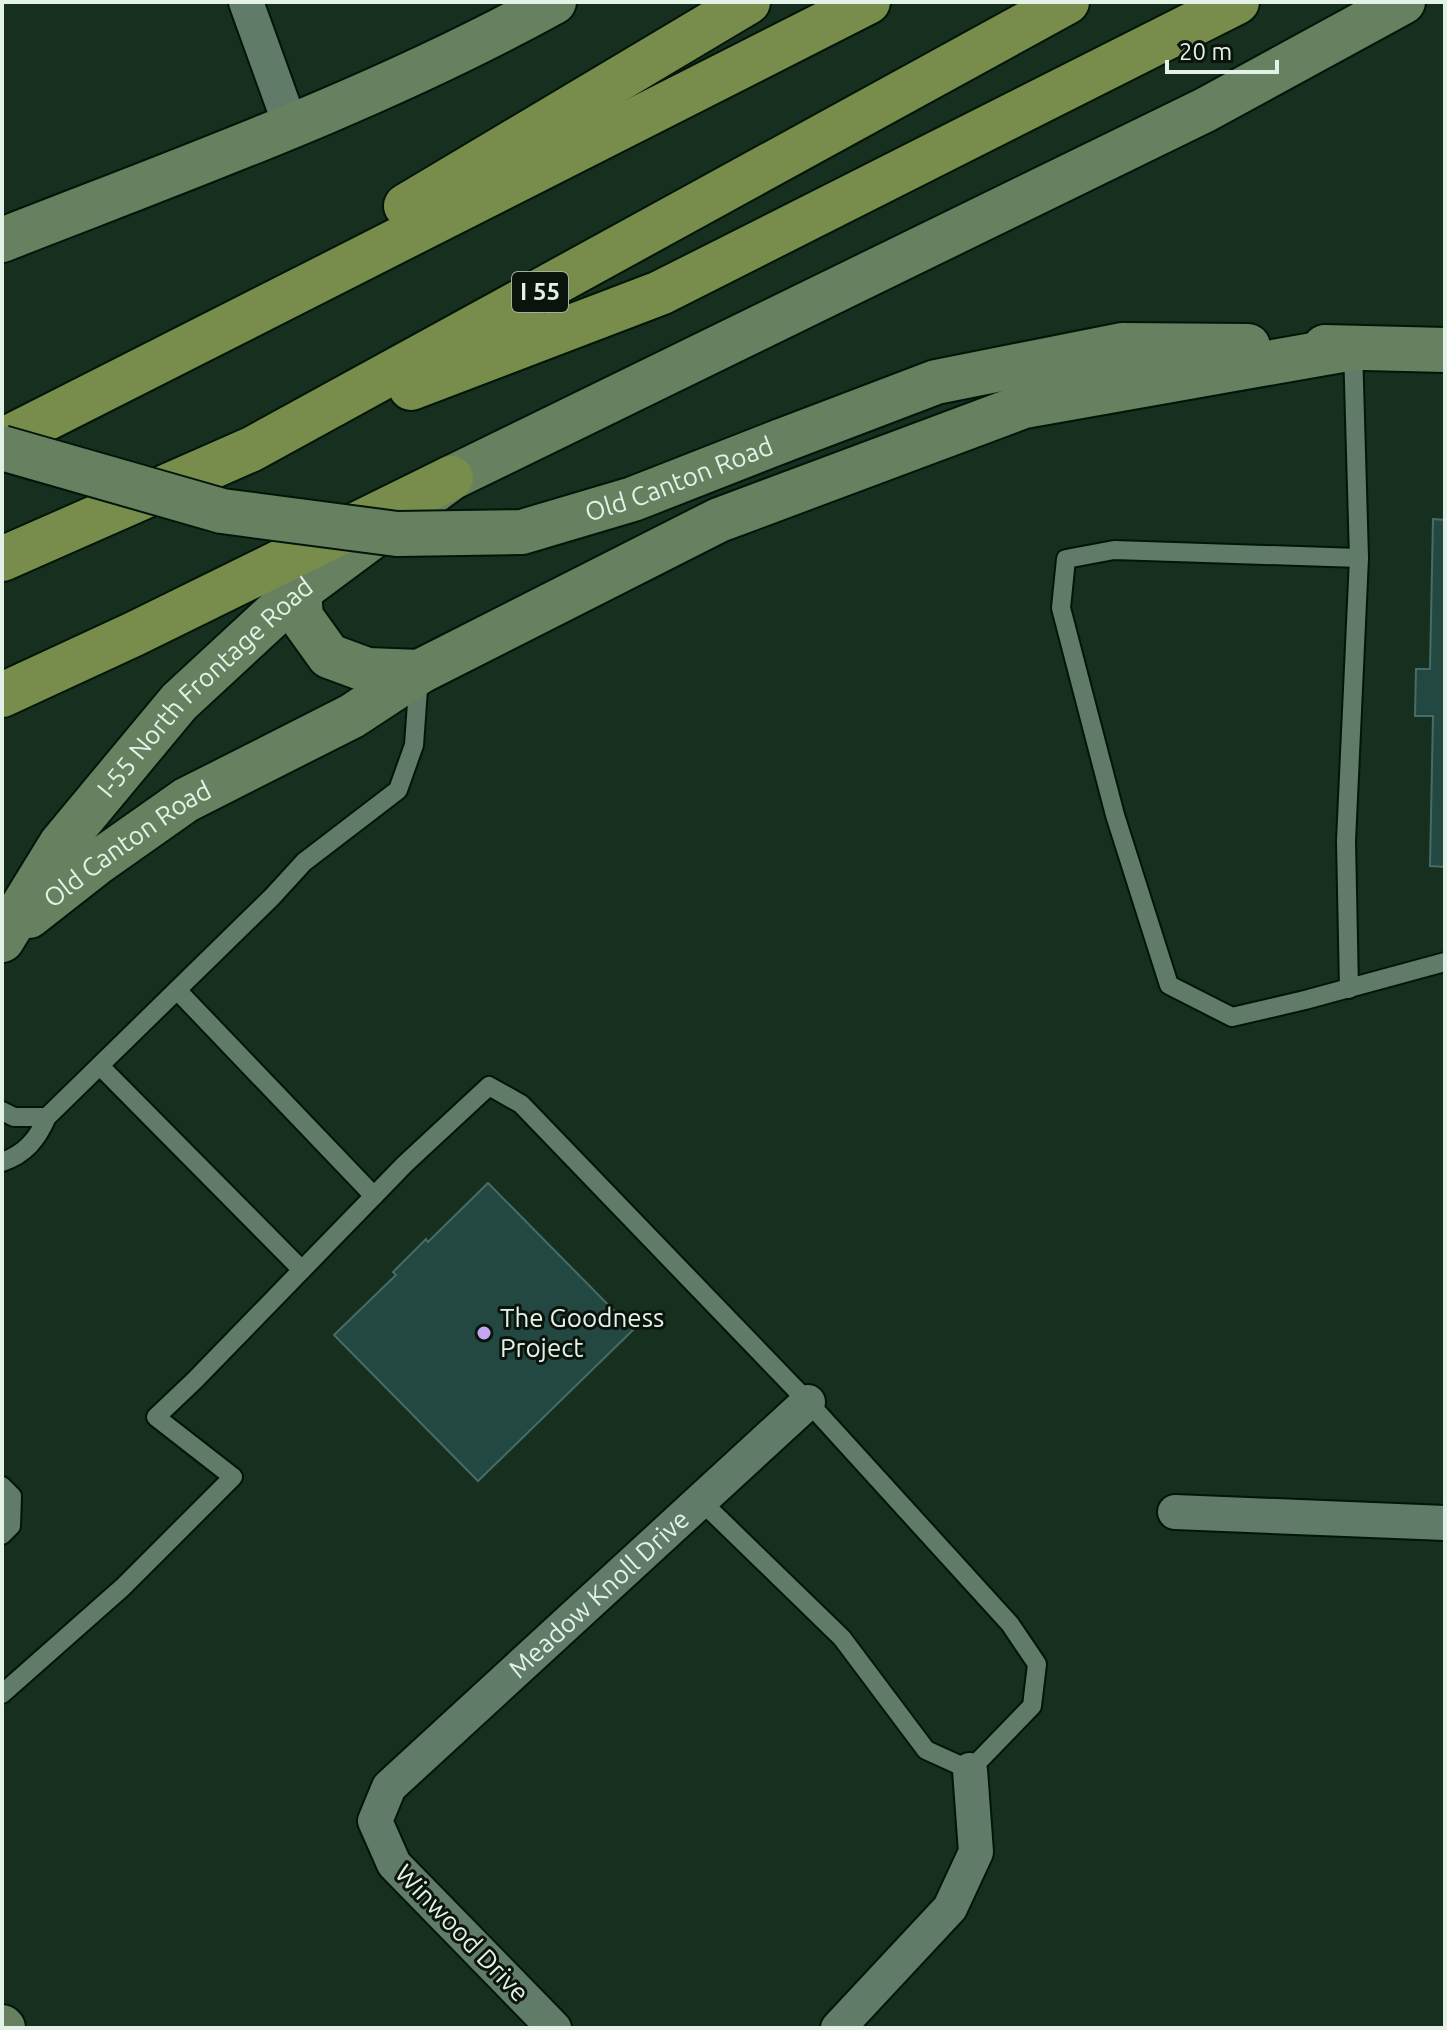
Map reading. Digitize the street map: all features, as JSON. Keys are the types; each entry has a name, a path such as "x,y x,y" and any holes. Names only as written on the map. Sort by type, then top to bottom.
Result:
{"highway":[{"path":"77,403 748,2"},
{"path":"2,441 868,2"},
{"name":"I 55","path":"2,559 252,449 1067,2"},
{"path":"252,449 660,293 1237,2"},
{"path":"2,695 134,634 451,478"}],"street":[{"path":"246,2 291,127"},
{"path":"2,240 291,127 498,33 554,2"},
{"name":"I-55 North Frontage Road","path":"5,936 61,844 179,702 299,591 451,478 1205,110 1403,2"},
{"name":"Old Canton Road","path":"2,448 222,511 397,534 522,532 633,499 936,382 1122,345 1445,350"},
{"name":"Old Canton Road","path":"5,936 98,862 186,800 352,716 419,672 719,520 1024,406 1353,348"},
{"name":"Old Canton Road","path":"299,591 301,617 329,656 367,670 419,672"},
{"name":"Meadow Knoll Drive","path":"389,1787 808,1402"},
{"path":"1175,1512 1445,1523"},
{"path":"838,2028 950,1908 976,1852 970,1770"},
{"name":"Winwood Drive","path":"389,1787 375,1821 394,1864 554,2028"}],"lane":[{"path":"1349,989 1346,841 1359,558 1353,348"},
{"path":"1359,558 1114,550 1066,559 1061,608 1115,815 1169,985 1232,1017 1445,962"},
{"path":"2,1162 17,1157 39,1136 47,1117 304,862 398,790 414,745 419,672"},
{"path":"177,990 374,1196"},
{"path":"100,1066 302,1270"},
{"path":"2,1694 123,1587 233,1477 156,1417 405,1164 489,1086 521,1104 808,1402 1010,1624 1037,1664 1032,1706 970,1770 926,1750 842,1638 701,1501"},
{"path":"2,1111 14,1117 47,1117"},
{"path":"2,1486 12,1496 11,1526 2,1535"}],"building":[{"path":"1433,519 1445,520 1445,867 1430,866 1433,716 1415,716 1416,669 1430,669"},
{"name":"The Goodness Project","path":"488,1183 633,1330 478,1481 334,1335 396,1275 393,1272 426,1239 428,1242"}],"place":[{"name":"The Goodness Project","path":"484,1333"}]}
